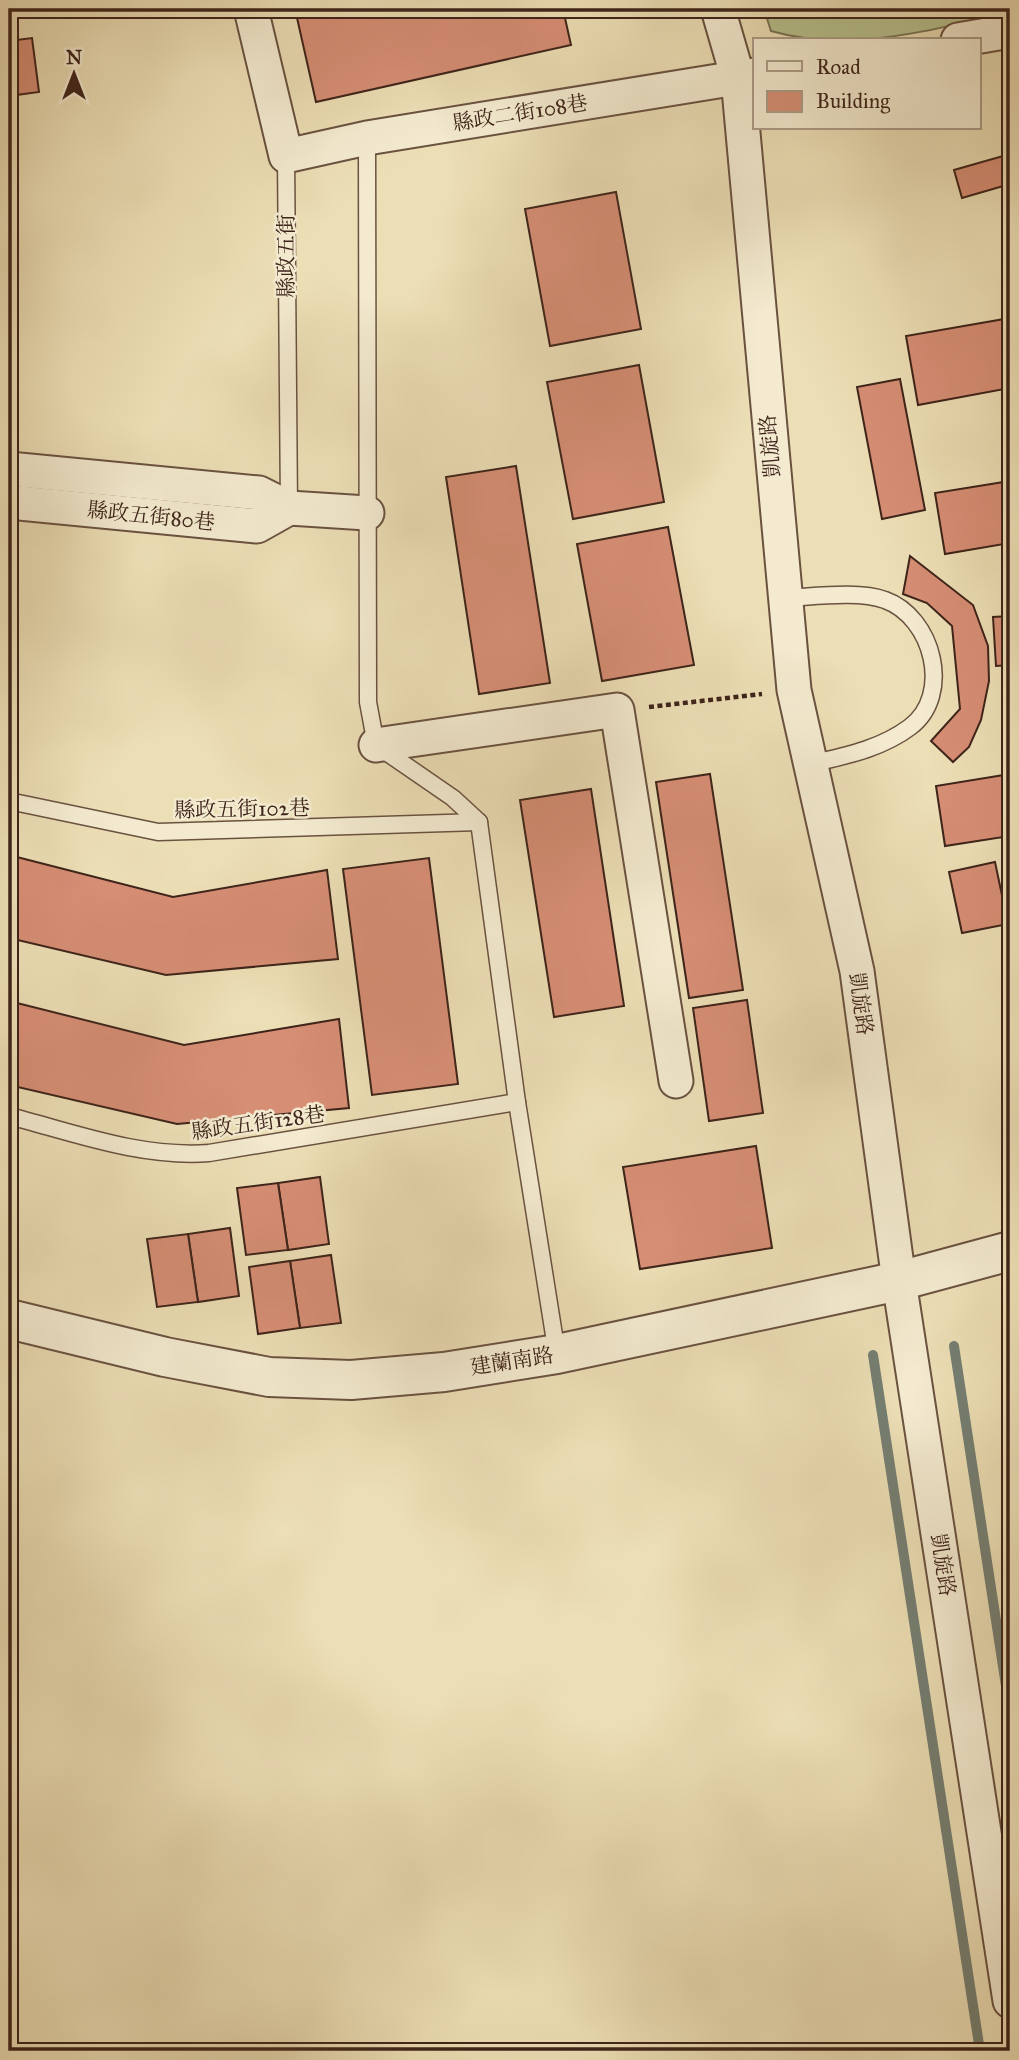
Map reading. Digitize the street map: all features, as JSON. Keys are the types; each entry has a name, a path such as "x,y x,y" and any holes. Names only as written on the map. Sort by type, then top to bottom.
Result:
{"street":[{"name":"縣政五街","path":"251,9 286,156"},
{"name":"凱旋路","path":"718,9 746,76 783,598 794,690 857,971 899,1281 1006,1945 1010,2001"},
{"path":"970,38 1010,31"},
{"name":"縣政二街108巷","path":"286,156 367,138 746,76"},
{"name":"縣政五街80巷","path":"9,468 259,493 289,508 367,513"},
{"name":"縣政五街80巷","path":"9,502 257,526 289,508"},
{"path":"376,745 617,710 676,1081"},
{"name":"建蘭南路","path":"9,1319 165,1357 269,1377 351,1380 444,1372 557,1354 899,1281 1010,1251"}],"lane":[{"path":"367,138 368,702 376,745 453,797 480,822 517,1102 557,1354"},
{"name":"縣政五街","path":"286,156 289,508"},
{"path":"783,598 883,599 904,610 929,645 932,691 925,712 894,737 856,753 810,764"},
{"name":"縣政五街102巷","path":"9,801 158,832 480,822"},
{"name":"縣政五街128巷","path":"9,1116 149,1153 177,1155 209,1153 517,1102"}],"path":[{"path":"617,710 794,690"}],"green space":[{"path":"764,9 1010,9 1010,13 881,38 811,38 771,31"}],"building":[{"path":"295,9 563,9 571,45 316,102"},
{"path":"32,38 39,92 9,96 9,41"},
{"path":"9,113 14,113 15,171 9,170"},
{"path":"1003,156 1010,184 962,198 954,170"},
{"path":"616,192 641,329 550,346 525,209"},
{"path":"1010,318 1010,388 918,405 906,336"},
{"path":"639,365 664,502 573,519 547,382"},
{"path":"900,379 925,510 882,519 857,387"},
{"path":"516,466 550,683 479,694 446,477"},
{"path":"1010,481 1010,543 945,554 935,493"},
{"path":"668,527 694,665 602,681 577,544"},
{"path":"910,556 973,605 988,646 989,681 981,720 969,747 953,762 931,741 960,709 952,626 927,603 903,594"},
{"path":"1010,616 1010,665 996,666 993,617"},
{"path":"710,774 743,990 689,998 656,782"},
{"path":"1010,774 1010,836 945,846 936,786"},
{"path":"591,789 624,1006 554,1017 520,800"},
{"path":"9,855 173,897 327,870 338,959 166,975 9,938"},
{"path":"429,858 458,1084 372,1095 343,869"},
{"path":"995,862 1008,924 962,933 949,872"},
{"path":"747,1000 763,1113 709,1121 693,1008"},
{"path":"9,1001 184,1045 339,1019 349,1108 177,1124 9,1085"},
{"path":"756,1146 772,1248 640,1269 623,1167"},
{"path":"320,1177 329,1244 288,1250 278,1183"},
{"path":"278,1183 288,1250 246,1255 237,1188"},
{"path":"230,1228 239,1296 198,1302 188,1234"},
{"path":"188,1234 198,1302 157,1307 147,1239"},
{"path":"331,1255 341,1323 300,1328 290,1261"},
{"path":"290,1261 300,1328 258,1334 249,1267"}],"waterway":[{"path":"954,1346 1010,1712"},
{"path":"873,1355 980,2051"}]}
